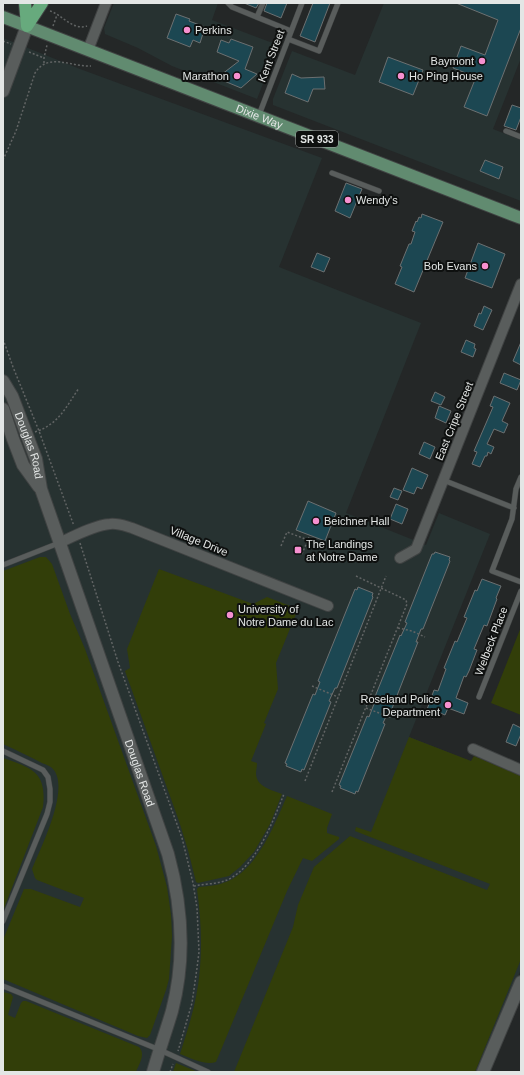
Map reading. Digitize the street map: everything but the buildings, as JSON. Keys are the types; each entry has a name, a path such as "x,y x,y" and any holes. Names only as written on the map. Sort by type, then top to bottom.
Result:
{"highway":[{"path":"25,3 27,26"},
{"path":"27,26 42,3"}],"main road":[{"name":"SR 933","path":"3,17 88,50"},
{"name":"Dixie Way","path":"88,50 521,218"}],"street":[{"path":"88,50 106,3"},
{"path":"3,92 27,26"},
{"name":"East Cripe Street","path":"400,558 416,549 521,284"},
{"name":"Douglas Road","path":"3,381 12,396 34,453 41,489 175,878 182,932 180,963 172,1010 154,1069"},
{"name":"Douglas Road","path":"3,409 23,465 41,489"},
{"name":"Village Drive","path":"59,543 101,525 120,524 328,606"},
{"path":"473,749 521,770"},
{"path":"483,1072 521,982"}],"lane":[{"path":"228,3 232,7 291,31"},
{"path":"257,17 263,3"},
{"name":"Kent Street","path":"258,116 302,3"},
{"path":"288,39 319,51 338,3"},
{"path":"506,131 521,137"},
{"path":"332,173 379,192"},
{"path":"521,477 516,489 512,519 492,570 521,582"},
{"path":"444,480 514,508"},
{"path":"3,565 59,543"},
{"name":"Welbeck Place","path":"479,697 521,591"},
{"path":"3,751 42,770 48,777 50,789 50,802 47,814 3,922"},
{"path":"3,986 160,1050 208,1072"}],"path":[{"path":"55,12 64,20 80,27 85,27 89,24"},
{"path":"44,58 44,63"},
{"path":"3,160 16,131 35,73 39,67 44,63 61,62 91,66"},
{"path":"3,339 13,368 39,431"},
{"path":"42,429 57,420 79,388"},
{"path":"281,546 287,532 308,540"},
{"path":"302,554 310,535"},
{"path":"332,792 407,604 406,600 356,576"},
{"path":"305,781 386,576"},
{"path":"398,628 425,636"},
{"path":"312,686 338,696"},
{"path":"366,708 392,718"},
{"path":"194,886 227,880 236,874 247,863 265,839 284,794"}],"shaded area":[{"path":"114,3 218,3 212,20 278,45 257,99 172,66 138,48 105,34 104,28"},
{"path":"384,3 521,3 521,58 493,129 521,140 521,201 273,105 273,99 292,51 355,75"},
{"name":"University of Notre Dame du Lac","path":"3,38 80,69 322,158 279,267 421,323 346,513 426,545 439,513 490,534 409,737 521,781 521,969 479,1072 3,1072"}],"green space":[{"path":"40,557 46,557 52,564 70,614 85,649 156,846 167,887 172,936 169,979 150,1035 147,1038 138,1036 3,979 3,940 24,889 31,889 80,907 84,898 35,878 32,869 47,833 57,803 57,777 52,768 3,744 3,571"},
{"path":"159,569 253,604 267,597 298,609 276,663 278,689 251,761 257,763 256,773 259,782 265,787 282,794 270,824 254,852 240,867 229,876 198,883 196,882 179,821 125,671 130,668 127,649"},
{"path":"521,627 521,715 491,703"},
{"path":"409,737 471,761 474,756 521,776 521,959 475,1072 234,1072 293,927 298,905 314,867 350,836 487,890 490,884 355,831 356,827 371,832"},
{"path":"3,758 22,765 35,773 43,786 44,795 43,807 3,911"},
{"path":"287,796 332,814 327,828 327,833 339,837 339,839 312,861 303,858 287,891 216,1062 203,1062 180,1054 189,1026 200,970 201,930 197,889 199,887 223,883 246,869 263,846"},
{"path":"3,992 11,994 13,997 8,1015 15,1018 21,1003 26,1001 139,1047 142,1056 136,1072 3,1072"},
{"path":"176,1063 198,1072 173,1072"}],"place":[{"name":"Perkins","path":"187,30"},
{"name":"Baymont","path":"482,61"},
{"name":"Marathon","path":"237,76"},
{"name":"Ho Ping House","path":"401,76"},
{"name":"Wendy's","path":"348,200"},
{"name":"Bob Evans","path":"485,266"},
{"name":"Beichner Hall","path":"316,521"},
{"name":"The Landings at Notre Dame","path":"298,550"},
{"name":"University of Notre Dame du Lac","path":"230,615"},
{"name":"Roseland Police Department","path":"448,705"}]}
